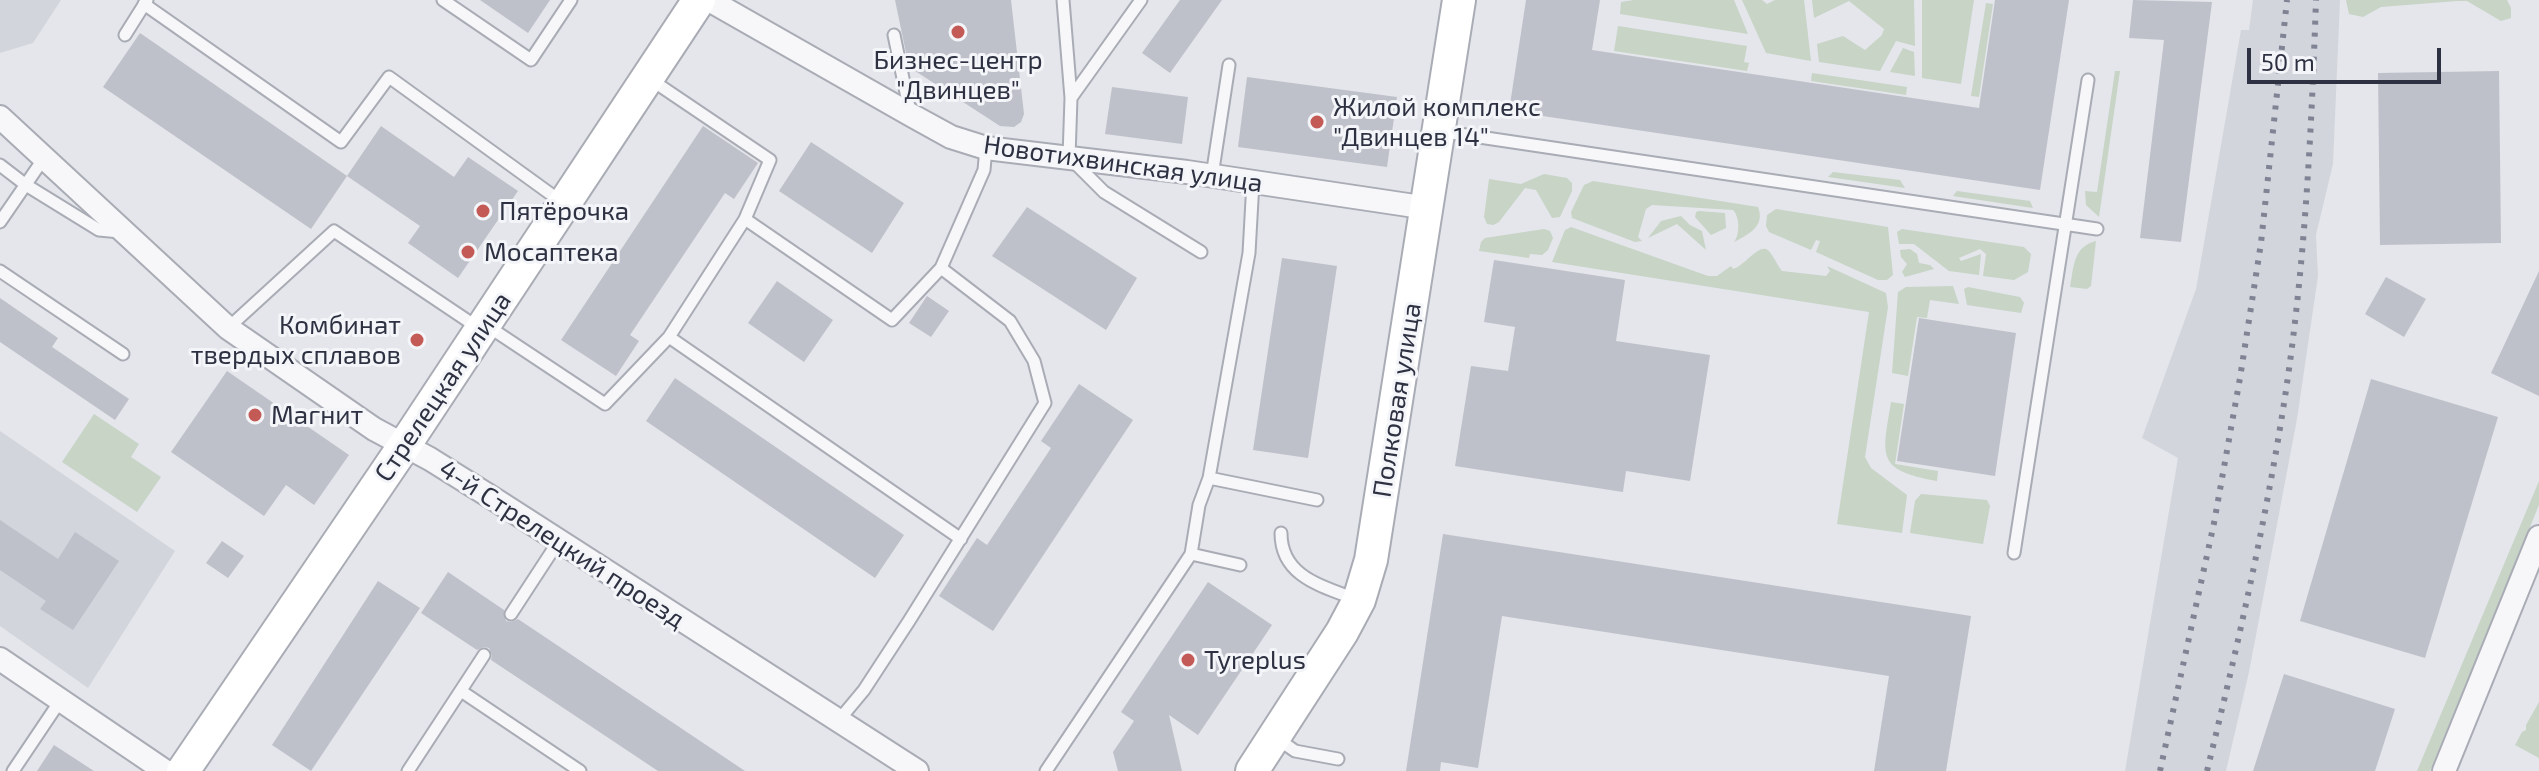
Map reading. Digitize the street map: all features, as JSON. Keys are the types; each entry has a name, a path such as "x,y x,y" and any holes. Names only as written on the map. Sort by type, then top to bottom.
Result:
{"street":[{"name":"Стрелецкая улица","path":"183,771 404,446 699,0"},
{"name":"Новотихвинская улица","path":"709,0 951,137 986,148 1212,176 1428,208"},
{"name":"Полковая улица","path":"1252,771 1342,632 1359,600 1371,560 1459,0"},
{"name":"4-й Стрелецкий проезд","path":"0,117 228,328 374,429 430,459 917,771"},
{"path":"2444,771 2539,537"},
{"path":"0,659 165,771"}],"lane":[{"path":"443,0 531,60 571,0"},
{"path":"1063,0 1071,98 1069,157 1104,192 1201,252"},
{"path":"1071,98 1141,0"},
{"path":"125,35 146,2 341,142 389,77 563,204"},
{"path":"894,35 911,115"},
{"path":"1212,176 1229,65"},
{"path":"228,328 334,231 605,404 669,337 745,219 770,160 647,78"},
{"path":"2014,553 2088,80"},
{"path":"1439,131 2097,229"},
{"path":"745,219 892,320 941,268 984,170 986,148"},
{"path":"0,222 44,158"},
{"path":"0,165 26,185 99,230 124,233"},
{"path":"1046,771 1191,554 1199,505 1209,478 1249,253 1253,182"},
{"path":"839,720 864,690 1045,403 1034,361 1010,321 941,268"},
{"path":"0,271 123,354"},
{"path":"669,337 961,539"},
{"path":"1209,478 1317,500"},
{"path":"1281,533 1285,558 1299,573 1359,600"},
{"path":"511,614 558,542"},
{"path":"1191,554 1240,565"},
{"path":"408,771 484,655"},
{"path":"461,691 580,771"},
{"path":"13,771 60,701"},
{"path":"1275,737 1295,751 1338,759"}],"shaded area":[{"path":"0,0 61,0 33,43 0,53"},
{"path":"2253,0 2340,0 2333,164 2316,235 2318,276 2297,419 2249,672 2226,771 2125,771 2178,458 2142,438 2196,289 2241,30 2249,30"},
{"path":"0,431 175,551 88,688 0,626"}],"green space":[{"path":"1734,0 1748,34 1620,14 1621,2"},
{"path":"1742,0 1762,0 1767,4 1775,0 1804,0 1811,61 1766,53"},
{"path":"1812,0 1914,0 1915,46 1896,41 1880,71 1819,62 1817,44 1843,36 1865,50 1882,35 1884,29 1849,1 1814,18"},
{"path":"1922,0 1974,0 1961,84 1922,78"},
{"path":"2346,0 2507,0 2511,18 2501,21 2467,1 2381,7 2363,17 2349,14"},
{"path":"1986,3 1993,4 1979,97 1971,96"},
{"path":"1618,26 1747,46 1744,62 1749,63 1747,71 1614,51"},
{"path":"1903,48 1914,52 1915,76 1890,72"},
{"path":"2115,71 2120,71 2099,217 2086,205 2085,191 2097,192"},
{"path":"1812,73 1907,87 1906,95 1811,81"},
{"path":"1833,172 1900,180 1905,188 1828,177"},
{"path":"1544,174 1567,178 1572,183 1572,191 1560,217 1552,218 1536,190 1525,188 1499,222 1487,224 1484,217 1489,179 1521,184"},
{"path":"1593,181 1758,207 1760,219 1751,231 1734,242 1738,226 1733,210 1652,205 1646,209 1638,237 1642,241 1635,242 1572,218 1571,212 1584,185"},
{"path":"1957,191 2030,201 2033,208 1953,196"},
{"path":"1776,209 1888,227 1893,275 1887,280 1878,280 1816,252 1820,241 1816,240 1811,250 1769,232 1767,215"},
{"path":"1699,211 1725,213 1726,228 1711,235 1695,217"},
{"path":"1681,216 1702,231 1706,250 1677,224 1648,238 1661,221"},
{"path":"1571,227 1708,276 1717,276 1731,266 1733,269 1759,250 1766,249 1782,271 1826,276 1830,271 1827,266 1886,293 1888,307 1865,457 1871,468 1907,495 1902,533 1837,524 1869,312 1552,262 1565,230"},
{"path":"1544,229 1550,231 1553,238 1542,255 1530,254 1529,258 1479,251 1485,238"},
{"path":"1902,229 2024,247 2031,254 2028,272 2014,280 1983,276 1986,254 1980,249 1959,258 1961,261 1981,254 1979,275 1949,271 1914,244 1899,244 1897,232"},
{"path":"2096,241 2091,286 2087,289 2070,287 2079,253"},
{"path":"1910,249 1917,254 1919,263 1934,269 1905,277 1902,272 1907,264 1900,250"},
{"path":"1953,286 1959,304 1930,300 1927,318 1917,317 1908,376 1892,373 1898,292 1906,287"},
{"path":"1968,287 2020,297 2024,303 2021,313 1967,305 1964,289"},
{"path":"1891,402 1904,404 1895,464 1938,471 1937,481 1903,472 1893,466 1888,458 1886,436"},
{"path":"94,414 139,444 131,457 161,477 137,512 62,462"},
{"path":"2539,481 2539,505 2430,771 2417,771"},
{"path":"1921,494 1987,500 1990,506 1983,544 1910,533 1915,501"},
{"path":"2539,702 2539,758 2515,745"}],"building":[{"path":"480,0 550,0 528,33"},
{"name":"Бизнес-центр \"Двинцев\"","path":"895,0 1011,0 1024,114 1021,122 1014,127 1000,126 909,67"},
{"path":"1180,0 1222,0 1170,73 1142,53"},
{"path":"1526,0 1600,0 1592,50 1979,108 1995,0 2069,0 2040,190 1509,111"},
{"path":"2133,0 2212,2 2181,242 2140,238 2164,40 2129,38"},
{"path":"140,33 347,176 311,229 103,87"},
{"path":"2499,71 2501,243 2380,245 2378,73"},
{"name":"Жилой комплекс \"Двинцев 14\"","path":"1247,77 1397,97 1387,167 1238,147"},
{"path":"1112,87 1188,97 1182,144 1105,134"},
{"path":"381,126 454,177 468,157 518,191 458,278 408,243 420,226 347,176"},
{"path":"703,126 758,163 734,199 725,193 630,335 639,341 616,376 561,340"},
{"path":"811,142 904,203 872,253 779,191"},
{"path":"1027,207 1137,278 1106,330 992,256"},
{"path":"1282,258 1337,266 1308,458 1253,450"},
{"path":"1494,260 1625,280 1616,341 1710,355 1690,481 1626,471 1623,492 1455,466 1471,366 1508,371 1515,327 1484,322"},
{"path":"2539,271 2539,396 2491,373"},
{"path":"2386,277 2426,299 2404,337 2365,314"},
{"path":"777,281 833,320 804,362 748,323"},
{"path":"927,296 949,311 931,337 909,323"},
{"path":"0,298 58,338 52,347 129,399 115,420 0,342"},
{"path":"1919,318 2016,333 1995,476 1897,461"},
{"path":"227,371 349,455 314,505 286,485 264,516 171,452"},
{"path":"675,378 904,535 875,578 646,421"},
{"path":"2371,379 2498,417 2425,658 2300,621"},
{"path":"1079,384 1133,420 993,631 939,596 977,538 987,545 1051,448 1041,441"},
{"path":"0,520 58,559 75,532 119,561 73,630 40,609 46,601 0,570"},
{"path":"1443,534 1971,616 1946,771 1874,771 1889,676 1502,616 1478,768 1441,762 1440,771 1406,771"},
{"path":"222,541 244,556 228,578 206,563"},
{"path":"448,572 504,610 506,621 518,619 745,771 658,771 491,660 489,648 477,650 421,613"},
{"path":"378,581 420,608 311,771 272,745"},
{"path":"1208,582 1272,625 1198,735 1169,715 1182,771 1118,771 1113,752 1134,721 1121,712"},
{"path":"2284,674 2395,709 2375,771 2253,771"},
{"path":"54,745 94,771 37,771"}],"railway":[{"path":"2160,771 2214,523 2240,378 2261,243 2287,0"},
{"path":"2207,771 2256,557 2288,375 2305,214 2316,0"}],"place":[{"name":"Бизнес-центр \"Двинцев\"","path":"958,32"},
{"name":"Жилой комплекс \"Двинцев 14\"","path":"1317,122"},
{"name":"Пятёрочка","path":"483,211"},
{"name":"Мосаптека","path":"468,252"},
{"name":"Комбинат твердых сплавов","path":"417,340"},
{"name":"Магнит","path":"255,415"},
{"name":"Tyreplus","path":"1188,660"}]}
